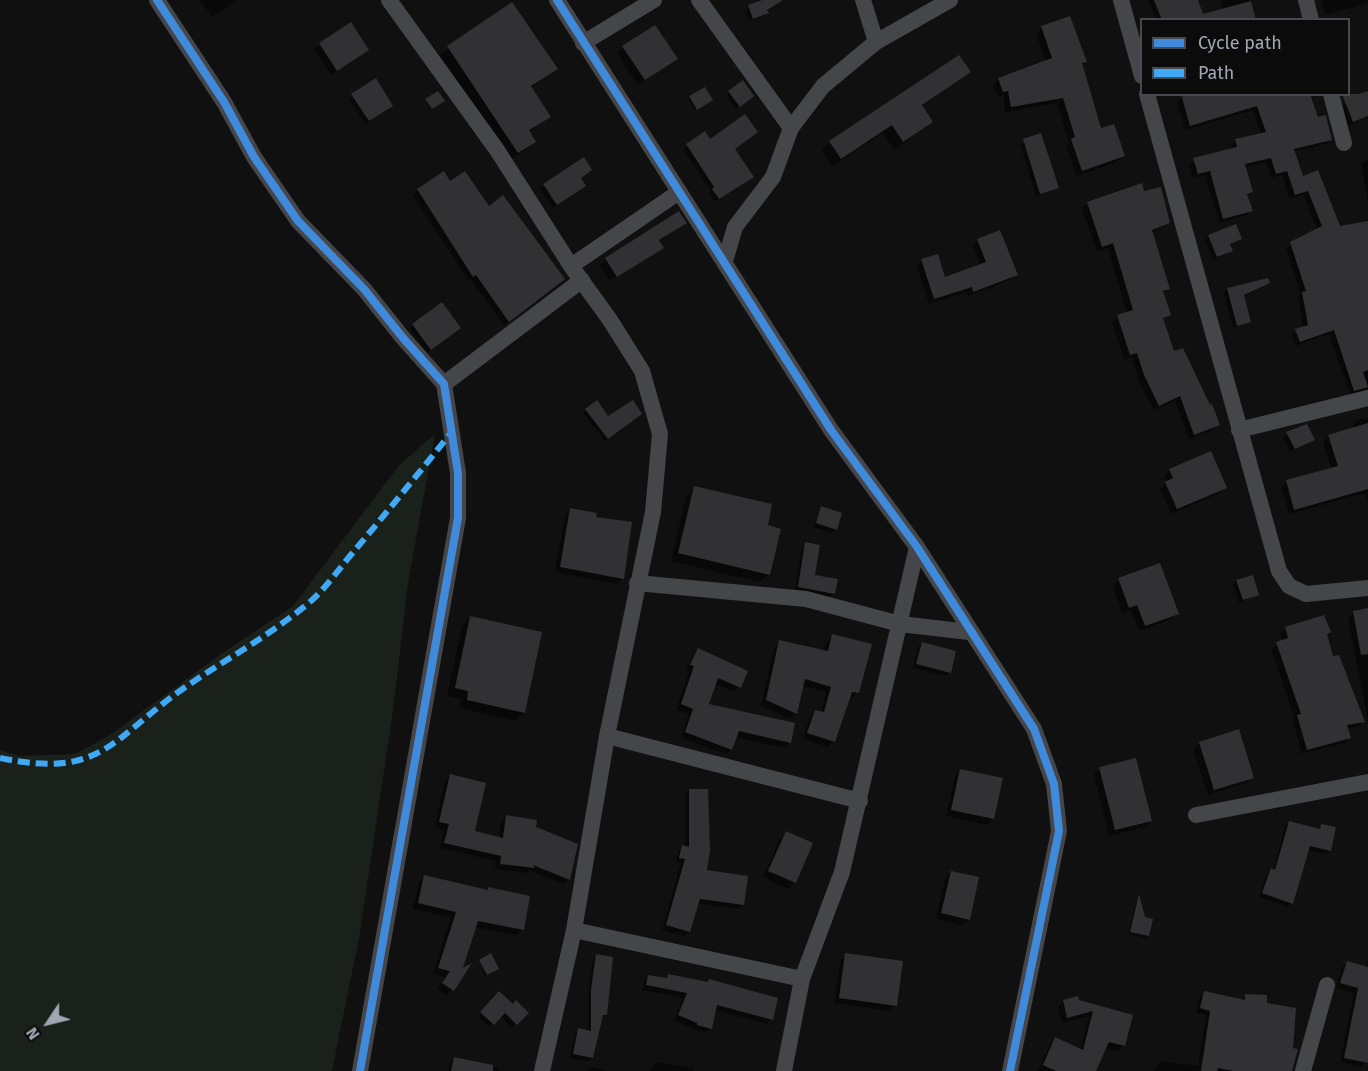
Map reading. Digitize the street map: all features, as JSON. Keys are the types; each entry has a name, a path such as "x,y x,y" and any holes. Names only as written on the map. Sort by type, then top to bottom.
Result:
{"street":[{"path":"157,0 213,85 254,157 298,221 364,289 444,384 458,473 458,518 360,1071"},
{"path":"389,0 498,150 571,266 642,371 660,434 653,512 606,736 574,930 542,1071"},
{"path":"557,0 831,430 917,547 969,632 1034,729 1054,784 1059,831 1010,1071"},
{"path":"584,44 654,0"},
{"path":"699,0 791,128"},
{"path":"863,0 876,42"},
{"path":"725,261 735,227 773,177 791,128 823,86 876,42 950,0"},
{"path":"1121,0 1140,69"},
{"path":"1306,0 1310,18"},
{"path":"1148,96 1279,571 1289,586 1306,594 1368,588"},
{"path":"1332,96 1344,143"},
{"path":"571,266 679,192"},
{"path":"444,384 582,280"},
{"path":"1239,430 1368,398"},
{"path":"784,1071 802,979 842,872 917,547"},
{"path":"637,583 806,599 900,624 969,632"},
{"path":"606,736 860,801"},
{"path":"1196,815 1368,782"},
{"path":"574,930 802,979"},
{"path":"1303,1071 1327,985"}],"shaded area":[{"path":"435,434 408,583 393,711 359,938 332,1071 0,1071 0,750 20,756 75,754 110,735 221,654 293,606 400,464"}],"building":[{"path":"762,0 783,0 767,10 769,13 753,19 748,5"},
{"path":"1154,0 1198,0 1203,14 1251,1 1255,18 1161,18"},
{"path":"512,2 558,69 531,86 551,117 529,130 536,142 518,153 447,46"},
{"path":"1070,16 1087,62 1082,63 1101,128 1114,124 1125,156 1082,171 1071,139 1075,137 1063,98 1011,107 1008,91 1003,92 998,78 1052,58 1041,26"},
{"path":"351,22 369,50 337,71 319,43"},
{"path":"655,25 678,59 645,80 622,46"},
{"path":"959,55 971,72 922,105 933,122 903,142 892,125 841,159 829,141"},
{"path":"376,78 393,106 369,121 351,94"},
{"path":"743,80 754,96 740,107 728,91"},
{"path":"705,87 713,100 697,110 689,96"},
{"path":"438,91 445,101 432,109 425,99"},
{"path":"1368,91 1368,116 1353,122 1343,96"},
{"path":"1182,96 1311,96 1318,117 1326,115 1332,140 1294,149 1303,176 1318,170 1340,226 1368,221 1368,370 1363,372 1368,387 1354,391 1334,330 1300,342 1295,329 1308,325 1302,292 1306,291 1290,242 1322,226 1308,191 1295,195 1287,171 1276,174 1271,158 1245,164 1253,192 1247,194 1253,211 1223,219 1210,171 1198,174 1193,158 1237,147 1235,139 1266,132 1257,106 1190,126"},
{"path":"745,114 758,132 735,149 754,177 719,199 712,189 714,187 686,144 705,131 710,139"},
{"path":"1041,133 1059,188 1040,194 1023,139"},
{"path":"584,157 592,170 581,178 586,186 557,205 543,184"},
{"path":"444,171 450,181 465,171 489,206 503,195 565,279 509,322 476,275 473,277 417,189"},
{"path":"1142,183 1144,191 1161,187 1170,223 1152,230 1170,289 1163,291 1171,315 1163,318 1174,351 1183,348 1210,405 1212,404 1220,425 1194,435 1180,396 1159,406 1144,375 1137,353 1130,355 1117,315 1133,310 1113,243 1102,247 1087,202"},
{"path":"679,211 687,223 659,240 664,248 617,277 605,258"},
{"path":"1236,224 1242,239 1230,244 1233,251 1217,257 1208,235"},
{"path":"1000,230 1018,275 973,292 972,287 934,299 921,259 938,254 945,277 986,262 977,239"},
{"path":"1268,278 1270,283 1244,295 1251,322 1237,326 1227,288"},
{"path":"442,302 461,328 431,350 412,324"},
{"path":"597,400 608,416 633,400 642,414 608,439 585,409"},
{"path":"1368,423 1368,489 1294,510 1286,480 1338,466 1328,435"},
{"path":"1307,424 1315,440 1295,449 1286,432"},
{"path":"1211,451 1227,488 1177,509 1165,482 1173,478 1169,469"},
{"path":"694,486 772,504 768,525 781,529 770,575 678,553"},
{"path":"821,506 842,513 837,530 816,523"},
{"path":"570,508 597,513 596,517 632,522 624,579 560,567"},
{"path":"805,542 820,545 815,575 838,579 835,594 798,587"},
{"path":"1160,563 1179,614 1145,626 1137,605 1129,608 1118,578"},
{"path":"1253,575 1259,595 1243,600 1236,580"},
{"path":"1368,608 1368,654 1361,655 1353,611"},
{"path":"1324,615 1331,632 1327,634 1333,656 1339,655 1365,722 1347,725 1351,738 1307,750 1297,715 1301,714 1276,642 1288,638 1285,627"},
{"path":"470,616 542,632 525,713 467,700 468,691 455,688"},
{"path":"832,634 872,644 859,693 852,692 835,742 807,733 815,710 824,712 831,687 805,679 797,714 766,700 779,640 828,651"},
{"path":"922,642 956,651 951,673 916,664"},
{"path":"698,648 748,671 741,688 718,678 709,704 795,723 791,743 739,731 732,750 685,732 693,709 681,704 694,666 690,665"},
{"path":"1239,729 1254,778 1214,790 1199,742"},
{"path":"1136,758 1152,821 1115,830 1099,767"},
{"path":"960,769 1003,778 994,819 951,810"},
{"path":"450,774 486,783 475,831 503,838 506,815 537,820 536,827 578,844 570,880 533,865 535,868 500,864 501,856 444,843 449,824 439,822"},
{"path":"689,789 708,789 710,851 707,870 748,876 744,905 700,899 690,932 666,925 685,859 679,858 682,845 689,847"},
{"path":"1289,821 1320,829 1321,824 1336,827 1331,851 1310,846 1293,904 1262,893 1271,868 1275,870"},
{"path":"786,831 813,843 796,883 768,871"},
{"path":"951,871 979,877 970,920 941,913"},
{"path":"424,875 488,890 488,887 530,896 524,930 478,921 463,968 472,963 454,991 442,983 450,971 438,968 456,912 418,903"},
{"path":"1139,894 1145,917 1153,919 1149,936 1130,932"},
{"path":"491,953 499,969 487,975 479,960"},
{"path":"845,953 903,961 897,1006 839,998"},
{"path":"596,954 613,957 607,1015 603,1015 593,1058 573,1054 578,1028 591,1031 591,990"},
{"path":"1347,961 1368,967 1368,1063 1344,1058 1358,988 1340,983"},
{"path":"668,974 708,982 709,979 778,998 773,1020 717,1005 712,1029 697,1025 678,1015 687,993 646,985 648,975 667,978"},
{"path":"499,991 513,1004 516,1000 529,1013 517,1025 505,1013 494,1025 480,1012"},
{"path":"1204,991 1245,1000 1245,994 1267,995 1267,1003 1296,1008 1293,1048 1298,1049 1292,1071 1233,1071 1218,1068 1217,1071 1201,1071 1210,1011 1200,1008"},
{"path":"1078,996 1079,1000 1133,1015 1125,1046 1109,1042 1096,1071 1056,1071 1043,1065 1055,1037 1083,1050 1093,1011 1067,1018 1063,1000"},
{"path":"454,1057 493,1065 493,1071 451,1071"}],"marked path":[{"path":"0,758 34,763 61,763 84,759 120,739 184,688 280,625 323,589 450,434"}],"cycle path":[{"path":"157,0 224,102 254,157 298,221 364,289 444,384 458,473 458,518 360,1071"},
{"path":"557,0 831,430 917,547 1034,729 1054,784 1059,831 1010,1071"}]}
